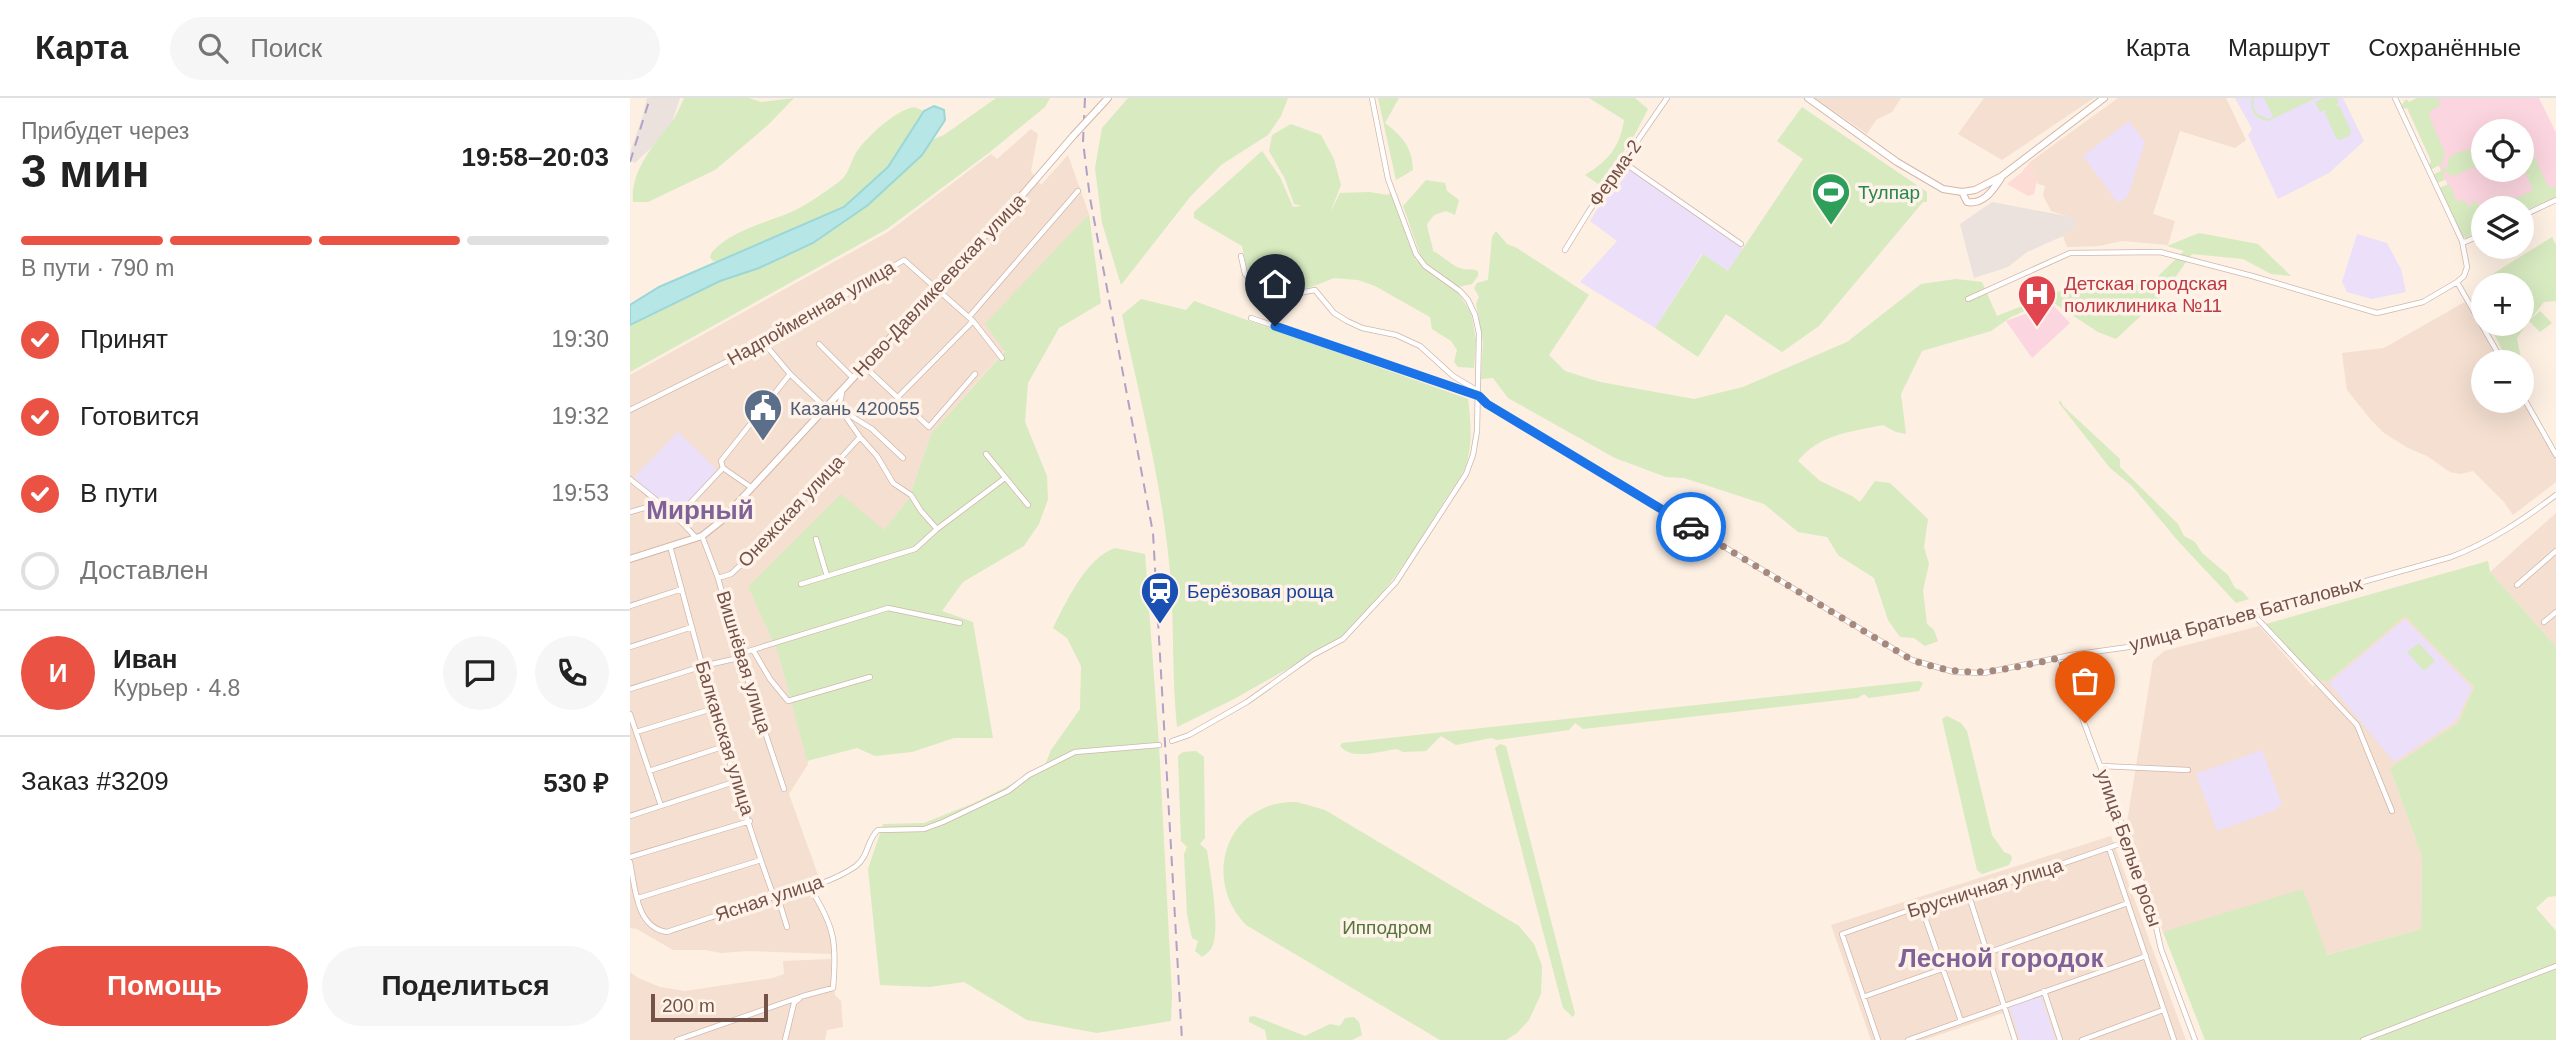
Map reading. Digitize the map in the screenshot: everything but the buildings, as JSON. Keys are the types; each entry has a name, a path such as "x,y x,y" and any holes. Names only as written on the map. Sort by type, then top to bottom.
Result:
{"street":[{"name":"Ново-Давликеевская улица","path":"630,559 699,537 752,488 1108,98"},
{"path":"1172,741 1189,735 1247,702 1313,656 1337,643 1390,589 1466,474 1476,444 1479,333 1475,314 1460,291 1424,266 1416,254 1388,179 1372,98"},
{"name":"Ферма-2","path":"1565,250 1667,98"},
{"path":"1808,98 1897,162 1943,189 1962,192 1975,190 2002,176 2104,98"},
{"path":"1968,299 2070,253 2160,252 2252,275 2377,313 2423,302 2457,282 2464,276 2467,267 2462,241 2395,98"},
{"path":"1623,162 1741,244"},
{"path":"1962,192 1968,202 1977,202 1987,197 2002,176"},
{"path":"898,397 971,319 1078,191"},
{"path":"2534,210 2556,200"},
{"path":"2462,241 2471,239"},
{"path":"1241,256 1245,274 1254,283 1260,300 1315,290 1334,313 1346,321 1362,328 1396,335 1420,346 1478,394"},
{"name":"Надпойменная улица","path":"630,410 764,344 904,260 971,319 1002,358"},
{"path":"2457,282 2496,350"},
{"name":"улица Братьев Батталовых","path":"1251,318 1478,394 1487,404 1912,660 1931,667 1966,673 1984,673 2154,642 2451,557 2491,539 2525,519 2556,495"},
{"path":"764,344 790,374 827,406 841,409 872,429 903,458"},
{"path":"819,345 853,378"},
{"path":"864,366 929,427 975,374"},
{"path":"752,488 723,468 721,461 790,374"},
{"path":"843,388 841,409 877,456 893,483 911,495 937,529"},
{"path":"2532,413 2556,455"},
{"name":"Онежская улица","path":"718,578 732,574 757,550 860,437"},
{"path":"986,454 1028,505"},
{"path":"677,517 723,468"},
{"path":"801,584 915,550 937,529 1005,478"},
{"path":"630,479 699,537"},
{"path":"630,512 658,504"},
{"name":"Вишнёвая улица","path":"699,537 718,578 739,654 785,789"},
{"path":"816,539 827,576"},
{"name":"Балканская улица","path":"669,545 725,746 761,860 787,927"},
{"path":"2517,585 2556,551"},
{"path":"630,606 682,589"},
{"path":"630,689 734,659 739,654 888,608 960,623"},
{"path":"2544,622 2556,612"},
{"path":"2253,614 2357,725 2392,811"},
{"path":"630,647 692,627"},
{"path":"752,650 788,701 870,677"},
{"name":"улица Белые росы","path":"2060,658 2129,841 2161,949 2195,1040"},
{"path":"636,732 715,708"},
{"path":"630,714 661,806"},
{"name":"Ясная улица","path":"638,898 645,921 656,930 667,932 810,888 856,866 866,856 874,833 878,830 924,829 943,822 1008,791 1029,775 1060,759 1083,751 1159,745"},
{"path":"649,771 725,746"},
{"path":"2102,766 2188,770"},
{"path":"630,816 737,781"},
{"path":"750,821 630,859 638,898 761,860"},
{"name":"Брусничная улица","path":"1863,997 1842,934 1922,906 1969,896 2129,841"},
{"path":"2109,848 2174,1040"},
{"path":"678,1040 833,988 833,932 810,888"},
{"path":"1969,896 2015,1040"},
{"path":"1878,1040 1863,997 2128,903"},
{"path":"1922,906 1962,1021"},
{"path":"1908,1040 2146,956"},
{"path":"2363,1040 2556,966"},
{"path":"2044,991 2060,1040"},
{"path":"785,1040 794,1003 803,996"},
{"path":"2082,1040 2163,1010"}],"shaded area":[{"path":"647,98 680,98 669,131 635,163 630,160 630,153"},
{"name":"Тулпар","path":"1815,98 1901,98 1892,112 1876,120 1867,134"},
{"path":"1984,98 2094,98 2002,160 1958,134"},
{"path":"2118,98 2226,98 2246,140 2235,148 2180,131 2153,214 2175,221 2168,245 2122,241 2099,246 2067,247 2063,236 2073,230 2076,219 2051,211 2043,195 2045,186 2038,184 2030,162"},
{"path":"2235,98 2343,98 2364,141 2329,173 2278,199 2248,135 2252,129"},
{"path":"2419,98 2539,98 2556,133 2556,195 2534,203 2534,196 2471,196 2471,226 2467,227 2433,153"},
{"path":"2129,121 2145,142 2128,196 2118,203 2083,156"},
{"path":"1031,129 1038,134 1031,171 1041,185 1068,155 1089,214 999,311 1005,350 931,434 909,498 884,530 748,587 778,653 808,764 789,794 819,879 808,884 832,934 834,954 673,950 637,929 630,928 630,375 888,232 991,154 997,159"},
{"path":"2030,162 2037,180 2034,194 2028,196 2007,184"},
{"path":"1624,166 1743,249 1728,271 1702,254 1655,328 1580,282 1617,241 1590,221"},
{"path":"1992,202 2077,218 2073,230 2063,236 2027,252 2008,267 1974,278 1960,224"},
{"path":"2357,234 2387,243 2401,269 2406,292 2372,299 2347,292 2342,282"},
{"path":"2470,299 2471,336 2491,336 2499,350 2471,350 2471,413 2534,411 2556,450 2556,482 2513,515 2473,471 2460,474 2450,472 2384,433 2347,390 2342,353 2384,348"},
{"name":"Детская городская поликлиника №11","path":"2052,304 2070,323 2032,358 2006,321"},
{"path":"678,432 718,471 675,515 634,477"},
{"path":"2556,513 2556,647 2490,572"},
{"path":"2405,615 2474,687 2458,723 2390,768 2422,857 2421,929 2326,955 2303,889 2258,1040 2171,930 2163,932 2126,828 2153,661 2164,651 2259,626 2313,687 2318,679 2327,682"},
{"path":"2405,619 2472,688 2456,721 2394,762 2329,683"},
{"path":"2262,750 2282,804 2273,811 2217,831 2196,774"},
{"path":"2111,836 2186,1040 2014,1040 2003,1013 1924,1040 1871,1040 1831,925"},
{"path":"831,959 835,995 841,1001 843,1027 827,1030 825,1040 630,1040 630,972 660,987 685,991 773,978 784,974 783,961"},
{"path":"2040,994 2056,1040 2020,1040 2009,1005"}],"green space":[{"path":"684,98 749,98 761,102 794,98 768,125 715,170 648,202 633,202 639,169 673,120"},
{"path":"996,98 1050,98 1045,107 990,152 887,229 630,372 630,325 720,281 759,268 813,243 868,205 922,155 931,140 944,135"},
{"path":"1128,98 1288,98 1281,116 1268,135 1221,165 1190,197 1121,285 1102,223 1095,168 1102,128"},
{"path":"1378,98 1399,98 1385,123 1405,143 1411,155 1413,170 1396,180"},
{"path":"1589,98 1635,98 1648,109 1601,186 1585,175 1612,152 1624,120"},
{"path":"2252,98 2256,113 2268,119 2273,117 2264,98 2316,98 2268,121 2254,113"},
{"path":"2324,98 2337,98 2339,103 2336,105 2340,107 2351,131 2349,136 2340,140 2336,138 2326,110 2320,112 2315,102"},
{"path":"2417,98 2437,98 2441,105 2431,110 2429,116 2445,153 2442,164 2432,169 2429,167 2431,161 2407,108 2403,109 2401,106 2406,99 2409,102"},
{"path":"914,107 924,111 888,167 844,207 761,245 713,261 710,257 712,252 729,238 795,210 840,181 860,147 874,133 899,113"},
{"name":"Тулпар","path":"1802,107 1927,192 1927,202 1923,202 1819,326 1782,352 1726,314 1698,357 1655,328 1703,254 1728,271 1803,159 1777,141"},
{"path":"1291,124 1321,135 1334,159 1341,185 1330,213 1340,193 1369,192 1388,195 1391,192 1416,260 1455,289 1471,312 1476,340 1474,368 1458,367 1454,362 1457,350 1451,341 1432,329 1430,317 1375,286 1358,280 1334,278 1282,295 1283,272 1274,269 1271,275 1255,281 1248,274 1242,246 1194,218 1194,212 1262,151 1280,177 1293,207 1302,206 1294,204 1285,179 1269,151 1272,135"},
{"path":"2465,150 2471,151 2471,168 2451,177 2448,171 2443,173 2445,180 2437,183 2433,175 2447,167 2450,156"},
{"path":"2534,157 2549,188 2556,186 2556,197 2534,207 2534,196 2521,196 2533,190 2529,182 2534,182"},
{"path":"1426,180 1445,183 1447,191 1459,200 1455,215 1446,211 1434,215 1427,224 1433,251 1457,267 1478,271 1472,284 1458,287 1422,260 1403,206"},
{"path":"2449,184 2457,201 2465,201 2468,206 2471,205 2471,236 2466,238 2461,236 2439,190"},
{"path":"1089,214 1101,303 1059,328 1028,383 1025,422 1047,476 1048,499 1039,524 1024,546 963,582 942,611 973,622 993,738 954,738 912,752 875,756 857,748 807,761 778,653 748,587 841,494 884,530 909,498 931,434 1005,351 985,324"},
{"path":"1496,231 1507,244 1589,295 1549,355 1565,371 1600,382 1694,399 1743,387 1847,342 1921,284 1956,279 1982,282 1997,316 2057,292 2092,283 2150,284 2184,251 2167,246 2199,233 2258,244 2291,276 2271,274 2243,259 2192,254 2161,297 2116,339 2098,332 2049,300 2011,317 1991,331 1922,351 1901,394 1906,434 1883,425 1836,436 1806,452 1798,461 1820,481 1860,502 1875,481 1890,483 1928,519 1924,547 1929,564 1923,590 1927,624 1934,630 1938,641 1925,646 1914,638 1900,637 1888,620 1874,578 1838,555 1827,537 1798,532 1764,504 1684,478 1666,477 1615,458 1508,398 1493,378 1481,379 1483,342 1476,304 1479,297 1474,288 1477,283 1488,280 1492,237"},
{"path":"2552,237 2556,245 2556,301 2544,302 2534,315 2534,273 2494,273 2517,259 2534,259 2534,248"},
{"name":"Берёзовая роща","path":"1141,299 1186,310 1194,301 1468,399 1470,416 1469,451 1463,473 1395,577 1353,626 1337,641 1234,699 1177,727 1168,549 1151,448 1122,315"},
{"path":"2540,311 2552,323 2540,332 2534,326 2534,316"},
{"path":"2495,336 2518,336 2520,350 2502,350"},
{"path":"2060,400 2063,406 2120,459 2120,467 2178,524 2184,536 2195,542 2202,553 2228,575 2235,588 2249,599 2236,603 2132,486 2110,468 2059,403"},
{"path":"1115,548 1145,554 1159,745 1172,995 1171,1021 1097,1033 1027,1020 964,982 929,987 880,985 868,869 883,824 924,823 974,803 1044,768 1051,750 1080,709 1081,666 1067,638 1053,628 1086,571 1105,553"},
{"path":"2488,561 2490,572 2556,647 2556,896 2548,897 2536,908 2556,931 2556,1040 2205,1040 2163,932 2303,889 2327,955 2421,929 2422,857 2390,768 2458,723 2474,687 2405,616 2327,682 2318,679 2266,624"},
{"path":"2419,643 2435,661 2424,671 2407,652"},
{"path":"1919,681 1923,683 1919,691 1869,698 1864,694 1858,698 1583,729 1575,723 1569,730 1497,740 1491,738 1456,745 1441,736 1426,751 1403,752 1397,749 1359,754 1345,751 1340,746 1342,743"},
{"path":"1947,716 1961,723 1967,731 1992,835 2012,859 2009,865 1982,874 1977,870 1942,719"},
{"path":"1500,744 1506,746 1575,1014 1573,1017 1563,1008 1495,748"},
{"path":"1196,751 1204,757 1205,838 1200,844 1207,850 1215,925 1213,945 1202,957 1195,951 1198,941 1192,938 1187,914 1184,854 1187,847 1181,841 1178,756 1183,752"},
{"name":"Ипподром","path":"1297,802 1325,810 1519,926 1534,944 1542,966 1541,994 1529,1020 1517,1033 1506,1040 1440,1040 1246,925 1232,906 1225,885 1224,864 1228,845 1238,827 1253,814 1273,805"},
{"path":"1254,1016 1305,1036 1330,1024 1340,1026 1345,1018 1354,1017 1359,1022 1362,1035 1352,1040 1267,1040 1265,1030 1249,1022 1249,1017"}],"water":[{"path":"934,106 944,110 945,120 922,155 868,205 813,243 759,268 720,281 630,325 630,305 659,287 844,207 888,167 924,111"}],"railway":[{"path":"630,162 650,98"},
{"path":"1085,98 1083,142 1090,198 1153,533 1182,1040"}],"way so far":[{"path":"1691,527 1912,660 1931,667 1954,672 1984,673 2060,658 2085,723"}],"place":[{"name":"Тулпар","path":"1831,226"},
{"name":"Детская городская поликлиника №11","path":"2037,328"},
{"name":"Казань 420055","path":"763,442"},
{"name":"Берёзовая роща","path":"1160,625"}],"district":[{"name":"Мирный","path":"700,510"},
{"name":"Лесной городок","path":"2001,958"}],"route":[{"path":"1275,326 1479,396 1487,404 1691,527"}]}
